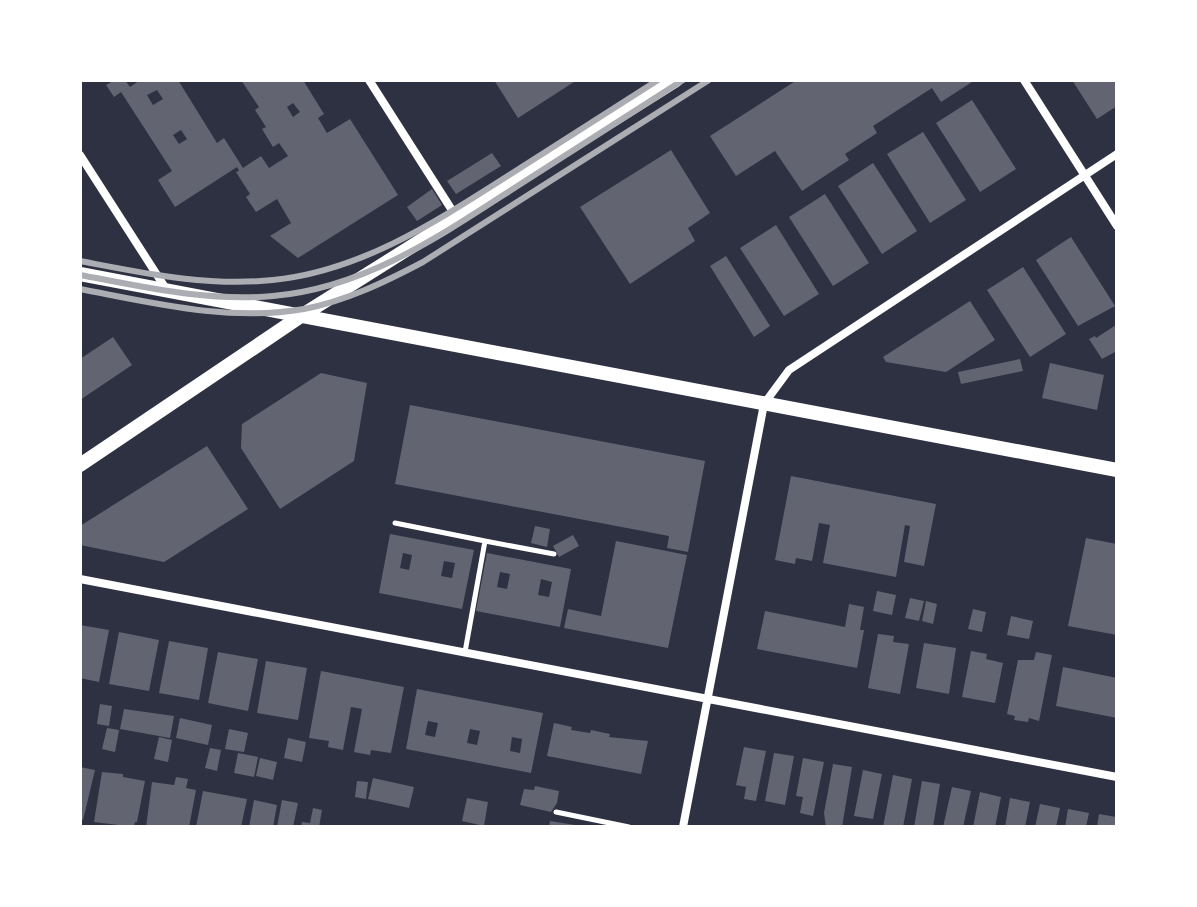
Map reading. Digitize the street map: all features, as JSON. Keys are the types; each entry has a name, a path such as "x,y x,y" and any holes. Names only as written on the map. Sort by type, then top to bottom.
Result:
{"main road":[{"path":"80,465 301,316 676,80"},
{"path":"80,274 1117,470"}],"street":[{"path":"369,80 457,218"},
{"path":"1024,80 1117,226"},
{"path":"683,827 764,404 789,370 1117,154"},
{"path":"80,155 167,290"},
{"path":"80,579 1117,777"}],"lane":[{"path":"395,523 554,554"},
{"path":"465,653 485,541"},
{"path":"556,812 629,827"}],"building":[{"path":"115,80 125,80 130,87 140,80 178,80 217,143 224,138 243,168 261,156 269,168 288,156 279,143 273,147 262,129 266,127 255,110 259,107 241,80 303,80 324,114 318,118 327,133 350,119 398,195 298,258 270,236 291,223 277,199 256,212 246,197 250,194 236,172 239,171 237,167 175,207 158,180 172,171 121,92 114,97 106,85","holes":["157,90 163,99 153,105 147,95","293,103 300,112 293,117 287,107","181,130 187,139 179,144 173,135"]},
{"path":"494,80 577,80 518,118"},
{"path":"797,80 972,82 941,102 932,88 873,126 877,133 845,154 849,160 802,191 775,151 736,176 710,136"},
{"path":"1072,80 1117,80 1117,106 1097,119"},
{"path":"972,100 1016,169 980,192 936,123"},
{"path":"923,132 966,200 930,223 887,154"},
{"path":"671,150 710,213 688,228 695,241 630,284 580,207"},
{"path":"492,153 501,166 456,194 447,181"},
{"path":"873,163 917,231 882,254 838,186"},
{"path":"432,189 442,205 417,221 407,207"},
{"path":"825,194 869,263 833,286 789,217"},
{"path":"776,225 819,294 784,316 740,248"},
{"path":"1071,237 1115,306 1078,326 1036,260"},
{"path":"726,256 770,326 754,337 710,266"},
{"path":"1023,267 1066,334 1030,357 987,290"},
{"path":"970,301 995,340 946,372 886,362 883,357"},
{"path":"1116,325 1117,351 1102,359 1089,339"},
{"path":"113,337 132,365 80,400 80,359"},
{"path":"1020,359 1023,371 961,384 958,372"},
{"path":"1050,363 1104,375 1097,410 1042,398"},
{"path":"321,373 367,383 354,461 280,509 241,448 242,424"},
{"path":"410,405 705,461 688,552 667,548 669,536 395,484"},
{"path":"207,446 248,509 164,562 80,545 80,526"},
{"path":"791,476 936,504 924,566 904,562 910,526 905,525 896,577 823,563 830,525 819,523 812,561 796,558 795,564 775,560"},
{"path":"535,526 550,529 547,547 531,543"},
{"path":"390,534 474,550 462,609 379,593","holes":["403,553 412,555 409,570 400,568","444,561 455,563 452,578 441,576"]},
{"path":"573,535 579,546 559,557 553,546"},
{"path":"1086,538 1117,544 1117,635 1068,626"},
{"path":"616,541 687,555 668,648 564,628 568,609 601,616"},
{"path":"487,553 571,569 560,627 476,611","holes":["500,572 510,574 507,589 497,587","541,579 552,582 549,597 538,595"]},
{"path":"877,591 896,595 892,615 873,611"},
{"path":"910,598 924,601 919,621 905,618"},
{"path":"926,601 937,604 933,624 922,621"},
{"path":"849,604 864,607 860,630 864,630 857,668 757,649 765,611 845,627"},
{"path":"973,609 986,612 982,632 968,629"},
{"path":"1011,616 1033,621 1029,639 1007,635"},
{"path":"80,625 109,630 99,682 80,678"},
{"path":"119,632 159,640 149,691 109,684"},
{"path":"878,634 894,636 893,642 909,644 900,694 868,688"},
{"path":"169,641 208,648 199,700 159,693"},
{"path":"924,643 956,648 949,694 916,688"},
{"path":"971,651 987,654 986,659 1003,663 995,703 962,697"},
{"path":"218,652 258,659 248,711 208,703"},
{"path":"1036,652 1052,655 1039,721 1029,718 1028,722 1014,720 1015,716 1007,714 1018,660 1034,660"},
{"path":"266,661 307,668 298,720 257,713"},
{"path":"1063,667 1117,678 1117,718 1056,706"},
{"path":"321,671 404,687 391,753 371,750 370,755 354,752 362,709 357,708 351,707 343,750 328,747 329,741 309,738"},
{"path":"417,689 543,713 531,773 406,749","holes":["428,721 438,723 435,737 425,735","470,729 480,731 477,745 467,743","512,737 522,739 520,753 510,751"]},
{"path":"100,704 112,706 109,726 97,724"},
{"path":"124,709 174,716 170,738 120,729"},
{"path":"180,718 212,725 208,745 176,738"},
{"path":"554,723 572,727 571,730 590,733 591,730 610,734 609,737 648,741 641,774 547,756"},
{"path":"107,728 119,730 115,752 102,749"},
{"path":"229,729 248,733 244,752 225,749"},
{"path":"159,737 172,740 168,762 154,759"},
{"path":"288,738 306,742 302,762 284,758"},
{"path":"744,747 766,751 756,801 744,799 746,787 736,785"},
{"path":"210,748 221,750 217,771 205,768"},
{"path":"238,753 258,757 254,777 234,773"},
{"path":"774,753 794,756 785,805 765,801"},
{"path":"260,758 277,762 273,780 256,776"},
{"path":"803,758 824,762 813,816 800,813 803,797 796,796"},
{"path":"833,764 852,767 842,827 826,827 824,813"},
{"path":"80,767 95,770 83,820 80,819"},
{"path":"863,770 882,774 873,819 854,816"},
{"path":"102,772 145,781 134,827 94,822"},
{"path":"893,775 912,779 903,827 883,827"},
{"path":"176,777 188,779 186,788 196,790 189,827 146,827 152,782 174,785"},
{"path":"373,778 414,787 409,808 368,799"},
{"path":"357,781 368,782 366,799 355,797"},
{"path":"922,781 940,784 933,827 914,827"},
{"path":"535,786 559,791 557,803 551,812 520,805 524,789 534,790"},
{"path":"952,787 971,791 963,827 943,827"},
{"path":"203,791 247,799 241,827 196,827"},
{"path":"980,792 1001,797 995,827 973,827"},
{"path":"467,798 488,802 484,826 462,821"},
{"path":"1010,798 1030,802 1025,827 1005,827"},
{"path":"254,800 277,805 273,827 249,827"},
{"path":"282,800 298,803 293,827 277,827"},
{"path":"1040,804 1060,808 1056,827 1035,827"},
{"path":"313,808 322,810 319,827 301,827 302,822 310,823"},
{"path":"1068,809 1089,813 1086,827 1065,827"},
{"path":"1099,814 1116,817 1115,827 1097,827"},
{"path":"550,821 575,825 575,827 549,827"}],"railway":[{"path":"80,261 176,278 224,282 273,280 338,266 429,224 658,80"},
{"path":"80,275 224,297 273,296 340,282 432,240 683,80"},
{"path":"80,289 219,312 276,312 335,301 380,284 423,262 709,80"}]}
